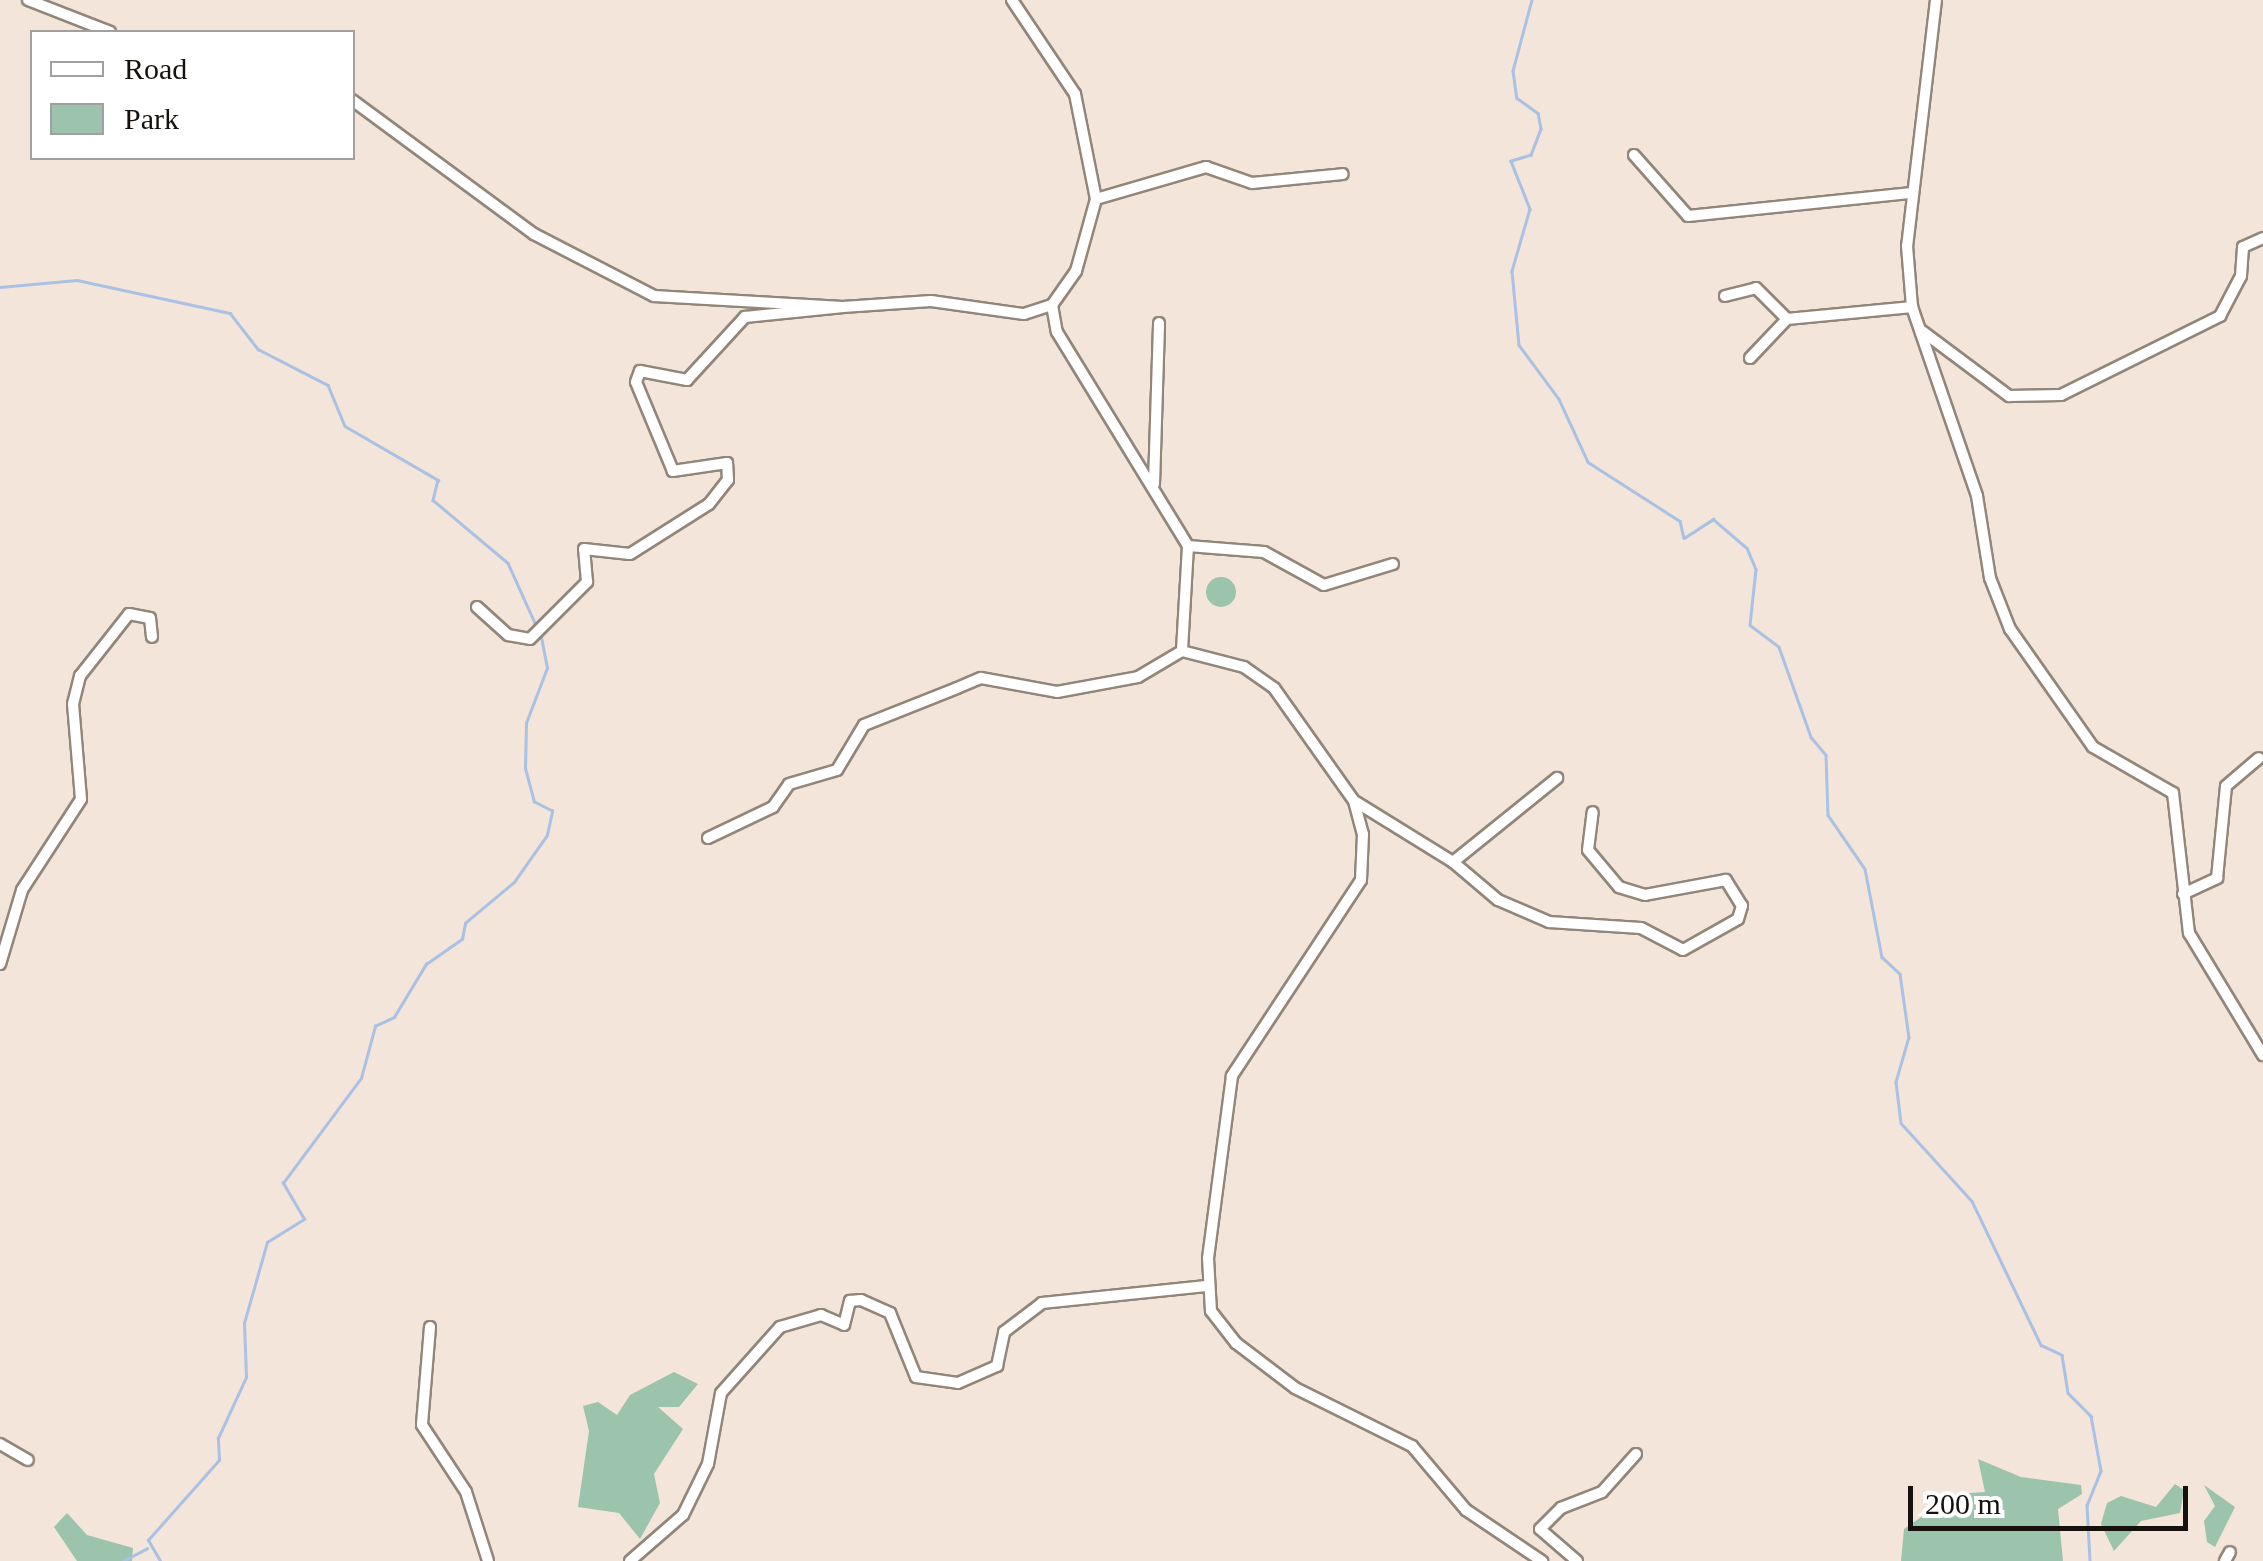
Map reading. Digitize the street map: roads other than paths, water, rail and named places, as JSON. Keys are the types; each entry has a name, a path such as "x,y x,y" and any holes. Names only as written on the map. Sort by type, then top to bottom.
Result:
{"street":[{"path":"28,0 105,30"},
{"path":"355,102 534,234 654,296 844,307 931,301 1024,314 1052,305 1076,271 1096,199 1075,94 1012,0"},
{"path":"1936,0 1912,192 1912,307 2010,629 2093,747 2173,793 2189,933 2263,1055"},
{"path":"1634,155 1688,216 1912,192"},
{"path":"1096,199 1206,167 1252,183 1343,174"},
{"path":"1922,331 2009,396 2061,395 2220,316 2241,276 2244,247 2263,238"},
{"path":"1725,296 1756,288 1787,320"},
{"path":"1052,305 1076,375 1154,485 1188,546 1182,650"},
{"path":"477,607 508,636 539,628 587,582 584,549 630,554 709,504 728,480 727,463 673,470 636,374 687,380 745,318 762,311 817,316 844,307"},
{"path":"1750,358 1787,320 1912,307"},
{"path":"1154,485 1159,323"},
{"path":"1188,546 1264,552 1324,586 1393,564"},
{"path":"0,964 22,890 81,798 80,676 129,614 150,618 152,637"},
{"path":"708,838 772,807 789,784 837,770 864,725 982,678 1057,692 1138,678 1182,650 1244,667 1274,688 1354,801 1453,862 1498,900 1549,922 1641,928 1683,950 1738,919 1742,906 1726,880 1645,895 1618,887 1588,850 1593,812"},
{"path":"2183,894 2217,878 2226,786 2259,758"},
{"path":"1453,862 1558,778"},
{"path":"1354,801 1361,880 1232,1076 1206,1286 1236,1344 1350,1422 1412,1446 1466,1510 1542,1561"},
{"path":"630,1561 683,1515 708,1464 720,1393 780,1327 821,1315 844,1325 850,1300 860,1300 890,1312 916,1378 958,1383 997,1366 1004,1332 1042,1303 1206,1286"},
{"path":"430,1327 422,1425 466,1492 488,1561"},
{"path":"0,1444 28,1460"},
{"path":"1577,1561 1540,1529 1560,1508 1602,1492 1636,1454"}],"waterway":[{"path":"1532,0 1513,71 1517,98 1538,113 1541,129 1531,155 1511,161 1530,209 1512,271 1519,345 1559,399 1588,462 1680,521 1684,538 1713,519 1747,548 1756,569 1750,625 1779,647 1811,737 1826,755 1828,815 1865,869 1882,957 1900,974 1909,1037 1896,1082 1901,1123 1972,1201 2041,1345 2062,1355 2068,1393 2091,1416 2101,1471 2087,1505 2090,1561"},
{"path":"0,287 77,280 230,313 258,349 328,385 345,426 438,480 433,500 508,563 536,625"},
{"path":"160,1561 148,1540 219,1460 218,1438 246,1377 244,1323 267,1242 304,1219 283,1183 361,1078 375,1026 394,1017 426,964 462,939 465,923 514,882 547,835 552,811 534,802 525,768 526,723 547,668 541,637"},
{"path":"123,1561 147,1548"}]}
